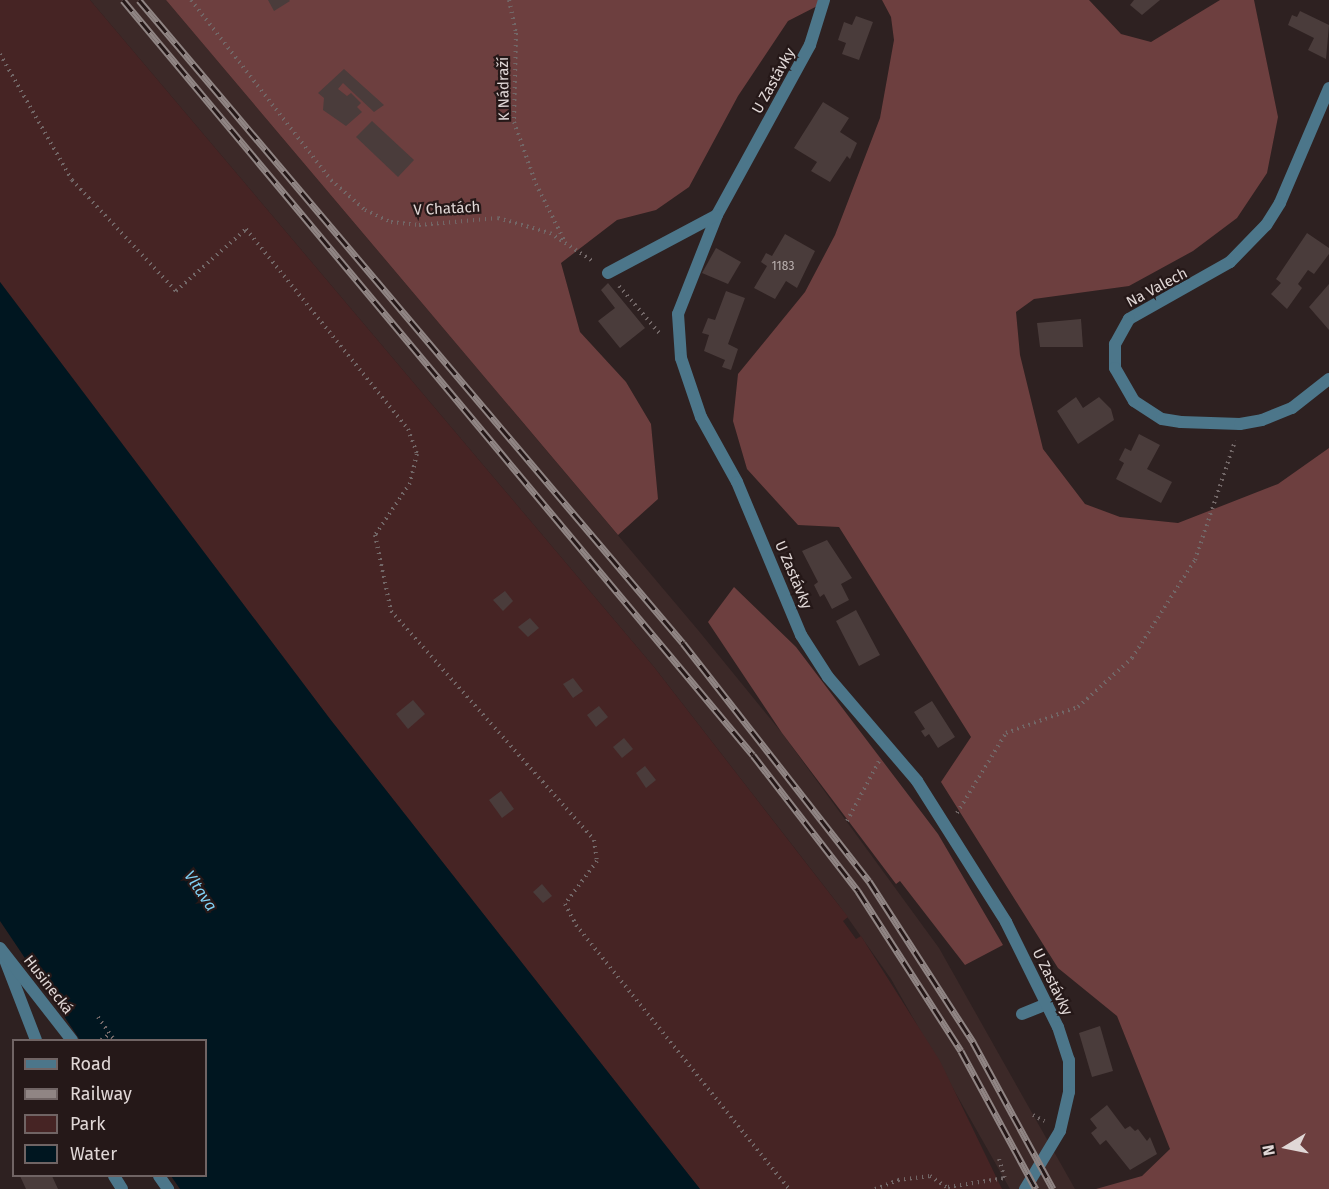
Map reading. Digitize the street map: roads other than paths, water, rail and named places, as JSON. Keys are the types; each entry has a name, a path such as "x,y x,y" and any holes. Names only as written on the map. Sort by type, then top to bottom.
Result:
{"street":[{"name":"U Zastávky","path":"824,0 810,45 717,215 678,314 681,358 701,417 737,482 801,635 828,677 917,781 1006,922 1047,1004 1069,1060 1069,1092 1060,1131 1025,1189"},
{"name":"Na Valech","path":"1329,88 1280,203 1266,225 1230,262 1129,319 1115,344 1115,368 1125,389 1148,413 1181,422 1240,424 1276,416 1308,396 1329,379"},
{"path":"608,273 717,215"},
{"path":"0,948 35,1039"},
{"name":"Husinecká","path":"0,948 70,1039"},
{"path":"1022,1014 1047,1004"}],"water":[{"name":"Vltava","path":"0,282 330,719 700,1189 180,1189 172,1177 207,1177 207,1039 79,1039 0,921"}],"railway":[{"path":"123,0 753,755 858,891 961,1051 1036,1189"},
{"path":"139,0 683,643 869,881 973,1042 1053,1189"}]}
